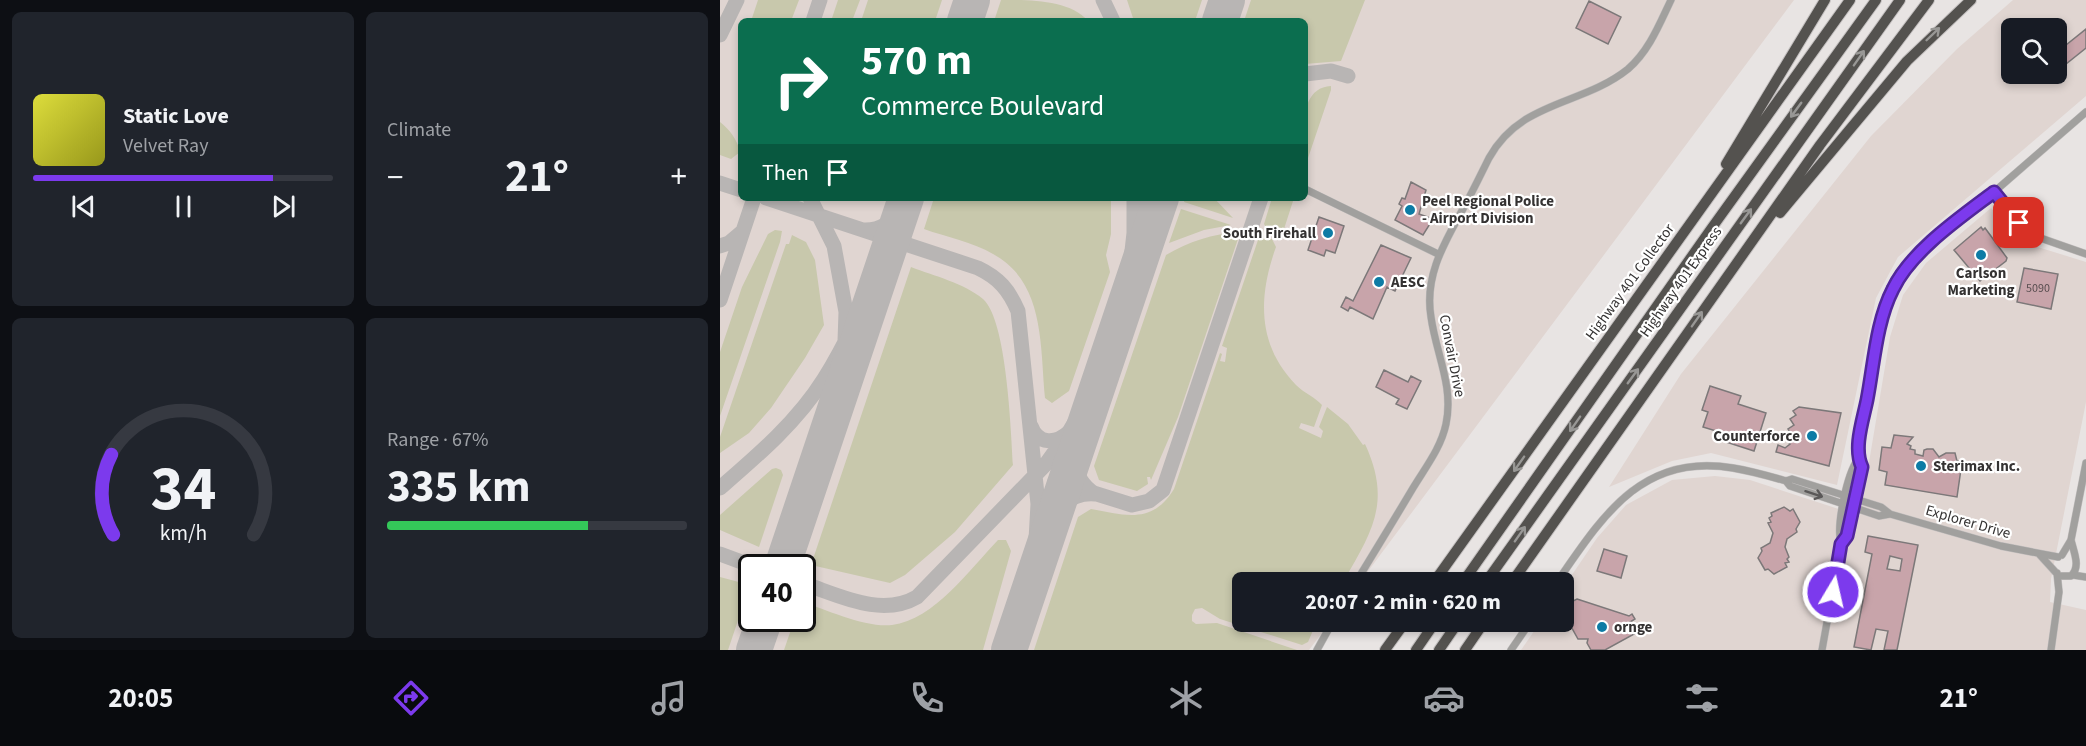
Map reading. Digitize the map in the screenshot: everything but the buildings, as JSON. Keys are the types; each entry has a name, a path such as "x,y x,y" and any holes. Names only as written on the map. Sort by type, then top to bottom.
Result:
{"highway":[{"path":"1687,228 1825,0"},
{"name":"Highway 401 Collector","path":"1441,572 1850,0"},
{"name":"Highway 401 Express","path":"1470,572 1874,0"},
{"name":"Highway 401 Express","path":"1493,572 1900,0"},
{"path":"1519,572 1857,94 1931,0"},
{"path":"1744,254 1907,61 1971,0"},
{"path":"1385,650 1398,632"},
{"path":"1416,650 1428,632"},
{"path":"1439,650 1451,632"},
{"path":"1466,650 1478,632"}],"street":[{"name":"Convair Drive","path":"1362,572 1431,460 1446,425 1447,386 1429,303 1430,288 1438,254 1490,156 1505,136 1532,114 1600,86 1626,70 1647,47 1671,0"},
{"path":"1841,544 1838,534 1852,468 1858,459 1878,336 1893,289 1916,255 1994,192 2086,112"},
{"path":"1308,190 1438,254"},
{"path":"1994,192 2013,217 2032,235 2086,254"},
{"path":"1822,650 1841,544 1847,536 1862,467 1858,459"},
{"path":"2059,592 2070,576 2075,561 2071,540 2086,463"},
{"name":"Explorer Drive","path":"1564,572 1610,509 1625,495 1653,478 1690,466 1733,467 1786,481 1792,479 1881,507 1890,514 2038,554 2060,556 2075,561"},
{"name":"Explorer Drive","path":"1786,481 1790,486 1879,516 1890,514"},
{"path":"2051,650 2059,592 2054,563 2071,540"},
{"name":"Explorer Drive","path":"2038,554 2056,571"},
{"path":"2075,561 2086,571"},
{"path":"2056,571 2070,576 2086,577"},
{"path":"1317,650 1327,632"},
{"path":"1511,650 1523,632"}],"shaded area":[{"path":"720,0 1794,0 1367,572 1232,572 1232,632 1323,632 1309,650 720,650"},
{"path":"2013,0 2086,0 2086,96 1898,257 1876,298 1837,485 1711,453 1672,461 1609,487 1681,374 1871,136 1957,49"},
{"path":"1991,208 2022,242 2086,262 2086,402 2051,579 2050,602 2086,610 2086,650 1521,650 1533,632 1574,632 1574,572 1597,538 1626,505 1672,480 1715,476 1750,480 1860,516 1890,337 1903,295 1926,263"}],"green space":[{"path":"758,0 799,0 792,18 752,18"},
{"path":"838,0 860,0 853,18 832,18"},
{"path":"868,0 942,0 936,18 862,18"},
{"path":"1001,0 1037,1 1060,5 1085,18 995,18"},
{"path":"1127,0 1202,0 1196,18 1133,18"},
{"path":"1251,0 1365,0 1341,61 1308,64 1308,18 1245,18"},
{"path":"1331,86 1308,158 1308,104 1312,96 1320,89"},
{"path":"720,122 733,135 738,145 738,154 731,159 720,155"},
{"path":"933,201 1111,201 1111,234 1106,255 1110,272 1069,391 1052,403 1045,398 1037,317 1022,281 1010,266 985,250 924,229"},
{"path":"1217,201 1233,218 1184,202"},
{"path":"1271,201 1293,201 1284,229 1276,233 1268,230 1264,224"},
{"path":"1181,209 1231,225 1204,230 1169,243"},
{"path":"775,230 782,231 780,242 720,416 720,352 742,287 768,234"},
{"path":"1240,233 1178,417 1151,480 1147,477 1148,484 1137,491 1099,480 1094,466 1166,255 1201,239"},
{"path":"792,235 806,242 815,260 824,325 771,408 749,433 720,453 720,437 786,244 789,244"},
{"path":"1272,239 1276,247 1266,284 1264,302 1268,337 1274,354 1283,370 1296,385 1322,405 1314,427 1301,423 1299,428 1321,438 1323,431 1319,427 1327,407 1348,424 1363,445 1365,444 1373,465 1378,500 1370,532 1362,548 1349,572 1232,572 1232,623 1220,619 1202,608 1195,609 1192,615 1192,621 1196,624 1217,623 1232,628 1232,632 1244,632 1297,650 1034,650 1078,517 1091,509 1126,515 1147,513 1166,500 1174,489 1220,353 1222,354 1220,361 1225,362 1227,348 1222,346 1258,240"},
{"path":"911,267 948,280 975,293 983,299 991,311 998,329 1009,403 1013,465 955,532 905,575 890,583 816,566 815,554"},
{"path":"772,469 781,470 783,475 759,547 720,530 720,515"},
{"path":"998,540 1006,540 1011,551 983,650 784,650 790,632 816,632 816,607 870,624 892,625 922,614 937,604"},
{"path":"720,577 738,582 738,620 728,650 720,650"},
{"path":"1261,632 1312,632 1308,642 1302,645"}],"taxiway":[{"path":"720,35 737,0"},
{"path":"814,18 820,0"},
{"path":"1103,0 1112,18"},
{"path":"1222,18 1228,0"},
{"path":"1308,74 1331,71 1348,76"},
{"path":"720,183 738,189"},
{"path":"720,300 753,201"},
{"path":"775,201 978,268 998,280 1011,297 1018,311 1038,504 1036,540 1019,619"},
{"path":"812,201 834,246 846,312 844,370 829,426"},
{"path":"1127,296 1134,233 1134,201"},
{"path":"1055,481 1132,505 1149,501 1163,490 1260,201"},
{"path":"863,230 886,225 902,209"},
{"path":"720,246 729,243 742,232"},
{"path":"720,488 776,438 813,395 834,363 852,329 892,240"},
{"path":"816,588 875,605 903,603 917,597 1046,464 1069,432 1098,384"},
{"path":"1040,560 1051,525 1063,506 1071,499 1095,494 1084,485 1078,475 1076,465 1079,442 1091,407"},
{"path":"1031,426 1038,437 1048,441 1059,439 1069,432"},
{"path":"720,554 738,561"}],"runway":[{"path":"966,18 972,0"},
{"path":"1221,18 1227,0"},
{"path":"786,554 905,201"},
{"path":"1009,650 1160,201"},
{"path":"754,650 760,632"}],"place":[{"name":"Peel Regional Police - Airport Division","path":"1410,210"},
{"name":"South Firehall","path":"1328,233"},
{"name":"Carlson Marketing","path":"1981,255"},
{"name":"AESC","path":"1379,282"},
{"name":"Counterforce","path":"1812,436"},
{"name":"Sterimax Inc.","path":"1921,466"},
{"name":"ornge","path":"1602,627"}],"route":[{"path":"1833,592 1841,544 1847,536 1862,467 1858,459 1878,336 1888,300 1898,279 1916,255 1994,192 2019,223"}]}
